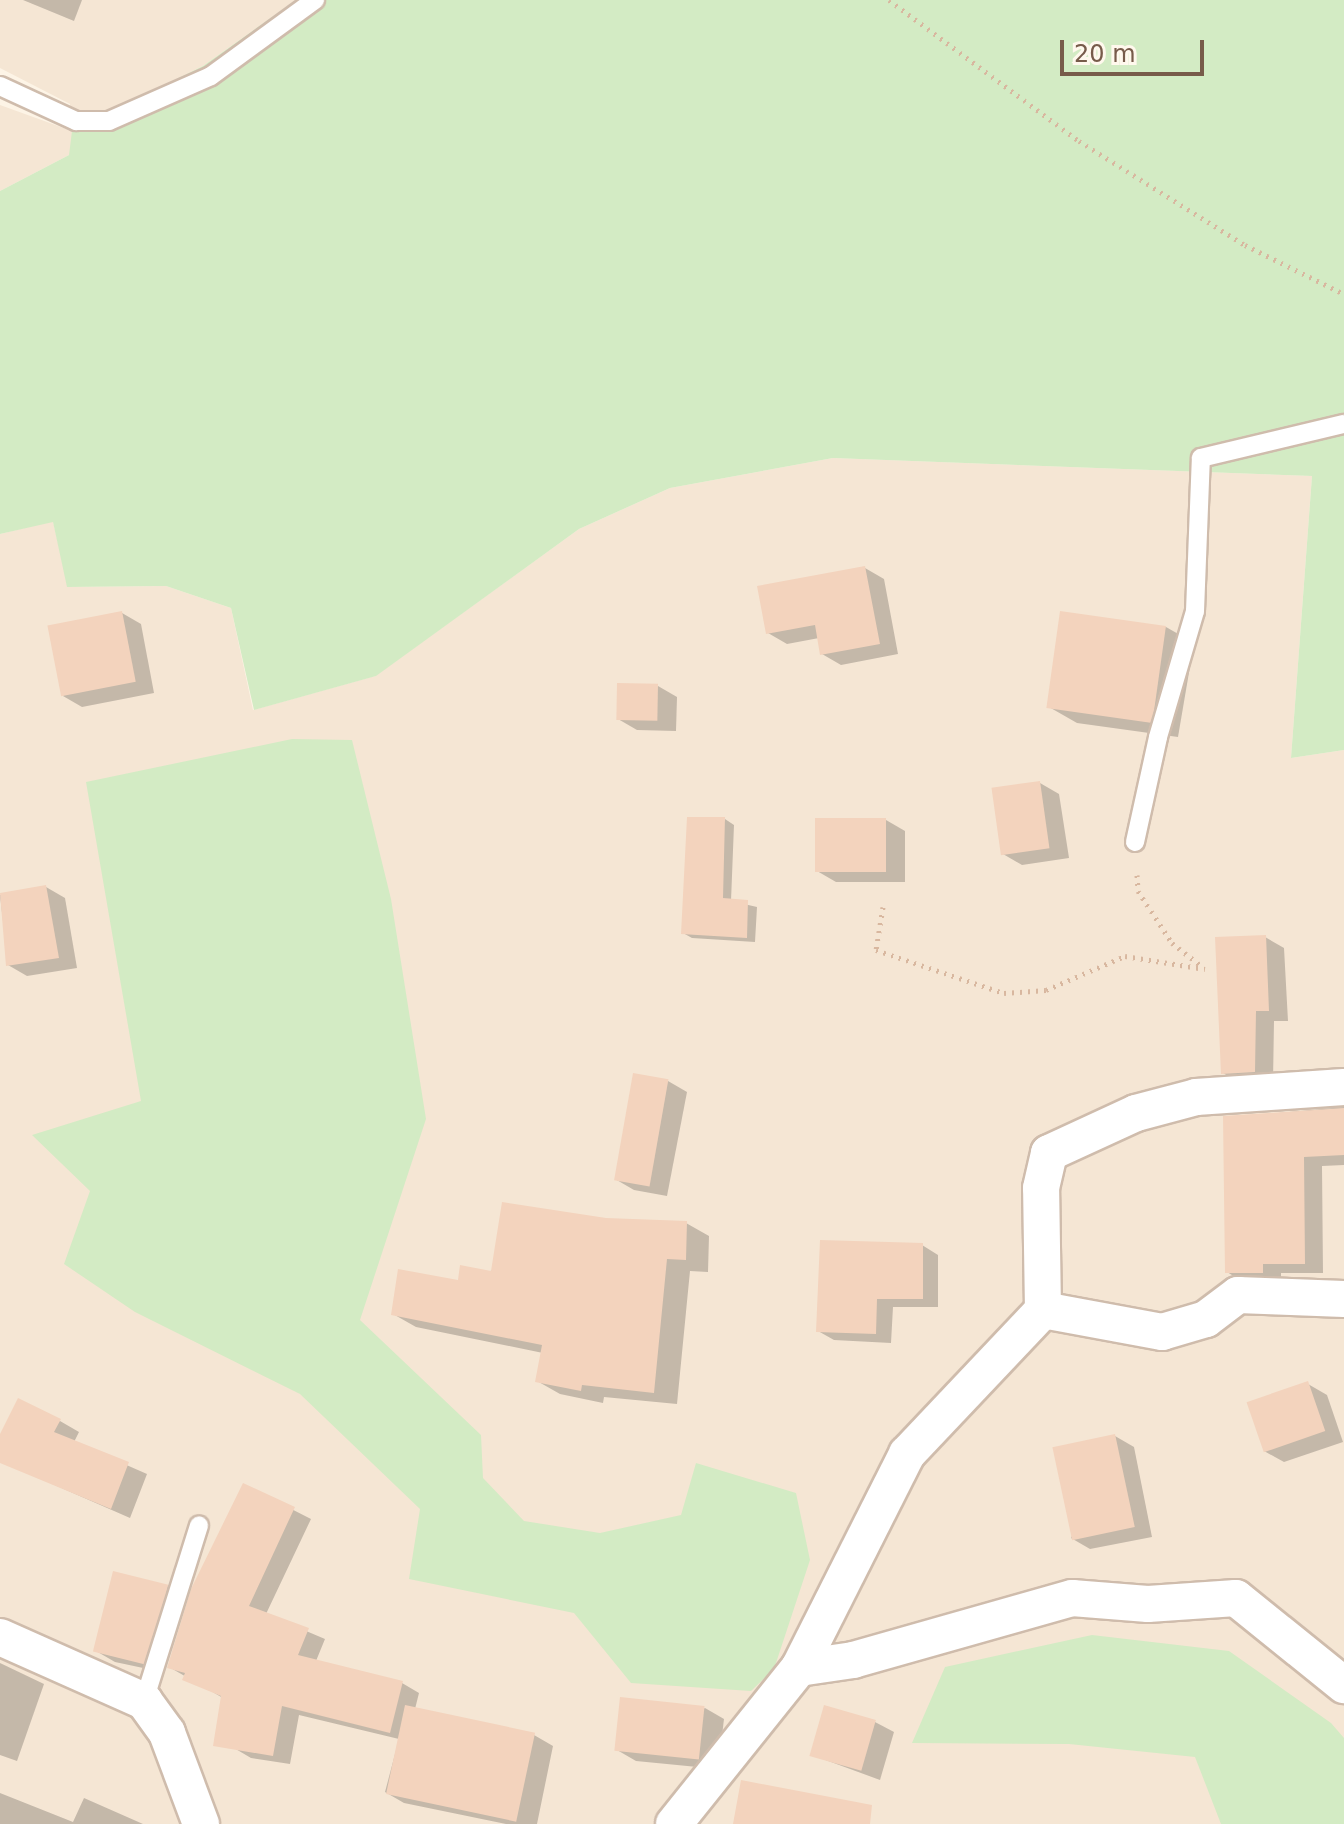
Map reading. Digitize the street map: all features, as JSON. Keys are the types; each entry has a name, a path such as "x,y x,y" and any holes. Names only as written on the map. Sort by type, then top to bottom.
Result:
{"street":[{"path":"674,1824 799,1668 907,1454 1043,1310 1041,1188 1049,1153 1136,1113 1196,1097 1344,1087"},
{"path":"1043,1310 1162,1332 1206,1319 1238,1295 1344,1299"},
{"path":"799,1668 853,1660 1072,1598 1148,1604 1236,1598 1344,1685"},
{"path":"0,1637 144,1701 167,1733 201,1824"}],"lane":[{"path":"0,86 76,121 109,121 211,76 315,0"},
{"path":"1135,842 1158,737 1195,611 1201,458 1344,424"},
{"path":"144,1701 199,1525"}],"path":[{"path":"889,0 1079,141 1245,245 1344,294"},
{"path":"883,907 876,950 1004,993 1046,990 1125,956 1205,969 1172,943 1138,891 1135,842"}],"shaded area":[{"path":"0,0 296,0 203,66 110,113 69,155 0,191 0,105 72,131 70,104 0,68"},
{"path":"833,458 1312,476 1291,758 1344,750 1344,1824 0,1824 0,534 53,521 68,587 166,586 231,608 253,710 375,676 579,529 670,488"}],"green space":[{"path":"296,0 1344,0 1344,750 1291,758 1312,476 833,458 670,488 579,529 376,676 254,710 231,608 166,586 67,587 53,522 0,534 0,191 69,155 72,131 203,66"},
{"path":"292,739 352,740 391,899 426,1119 360,1320 481,1435 483,1478 524,1521 600,1533 681,1515 696,1463 796,1493 810,1560 774,1669 751,1691 631,1683 574,1613 409,1579 420,1509 300,1394 135,1312 64,1264 90,1191 32,1135 141,1101 86,782"},
{"path":"1092,1635 1229,1651 1331,1723 1344,1738 1344,1824 1221,1824 1195,1757 1069,1744 912,1743 945,1667"}],"building":[{"path":"865,566 880,644 820,655 815,625 766,634 757,586"},
{"path":"122,611 136,682 61,696 47,626"},
{"path":"1060,611 1166,626 1152,723 1046,708"},
{"path":"617,683 658,684 657,721 616,720"},
{"path":"1040,781 1049,848 1001,855 991,788"},
{"path":"687,817 725,817 723,898 748,900 747,938 681,934"},
{"path":"815,818 886,818 886,872 815,872"},
{"path":"46,885 59,958 6,966 0,893"},
{"path":"1266,935 1269,1011 1256,1011 1255,1072 1221,1074 1215,937"},
{"path":"633,1073 668,1079 650,1187 614,1180"},
{"path":"1344,1108 1344,1155 1304,1157 1305,1264 1263,1264 1263,1273 1225,1273 1223,1116"},
{"path":"502,1202 606,1218 687,1221 686,1260 667,1259 654,1393 582,1385 581,1391 535,1382 542,1345 391,1315 398,1269 458,1280 460,1265 491,1271"},
{"path":"820,1240 923,1243 923,1299 877,1299 876,1334 816,1332"},
{"path":"1308,1381 1325,1431 1264,1452 1247,1402"},
{"path":"18,1398 61,1419 54,1432 129,1462 111,1509 0,1463 0,1434"},
{"path":"1115,1434 1135,1527 1072,1540 1052,1447"},
{"path":"243,1483 295,1507 249,1606 309,1628 298,1655 403,1681 390,1733 282,1706 273,1756 213,1746 221,1696 182,1680 185,1673 167,1668 191,1589"},
{"path":"113,1571 168,1585 148,1665 93,1652"},
{"path":"620,1697 705,1706 699,1760 614,1751"},
{"path":"405,1705 535,1733 516,1822 386,1794"},
{"path":"824,1705 876,1720 861,1771 809,1756"},
{"path":"741,1780 872,1805 870,1824 733,1824"}]}
